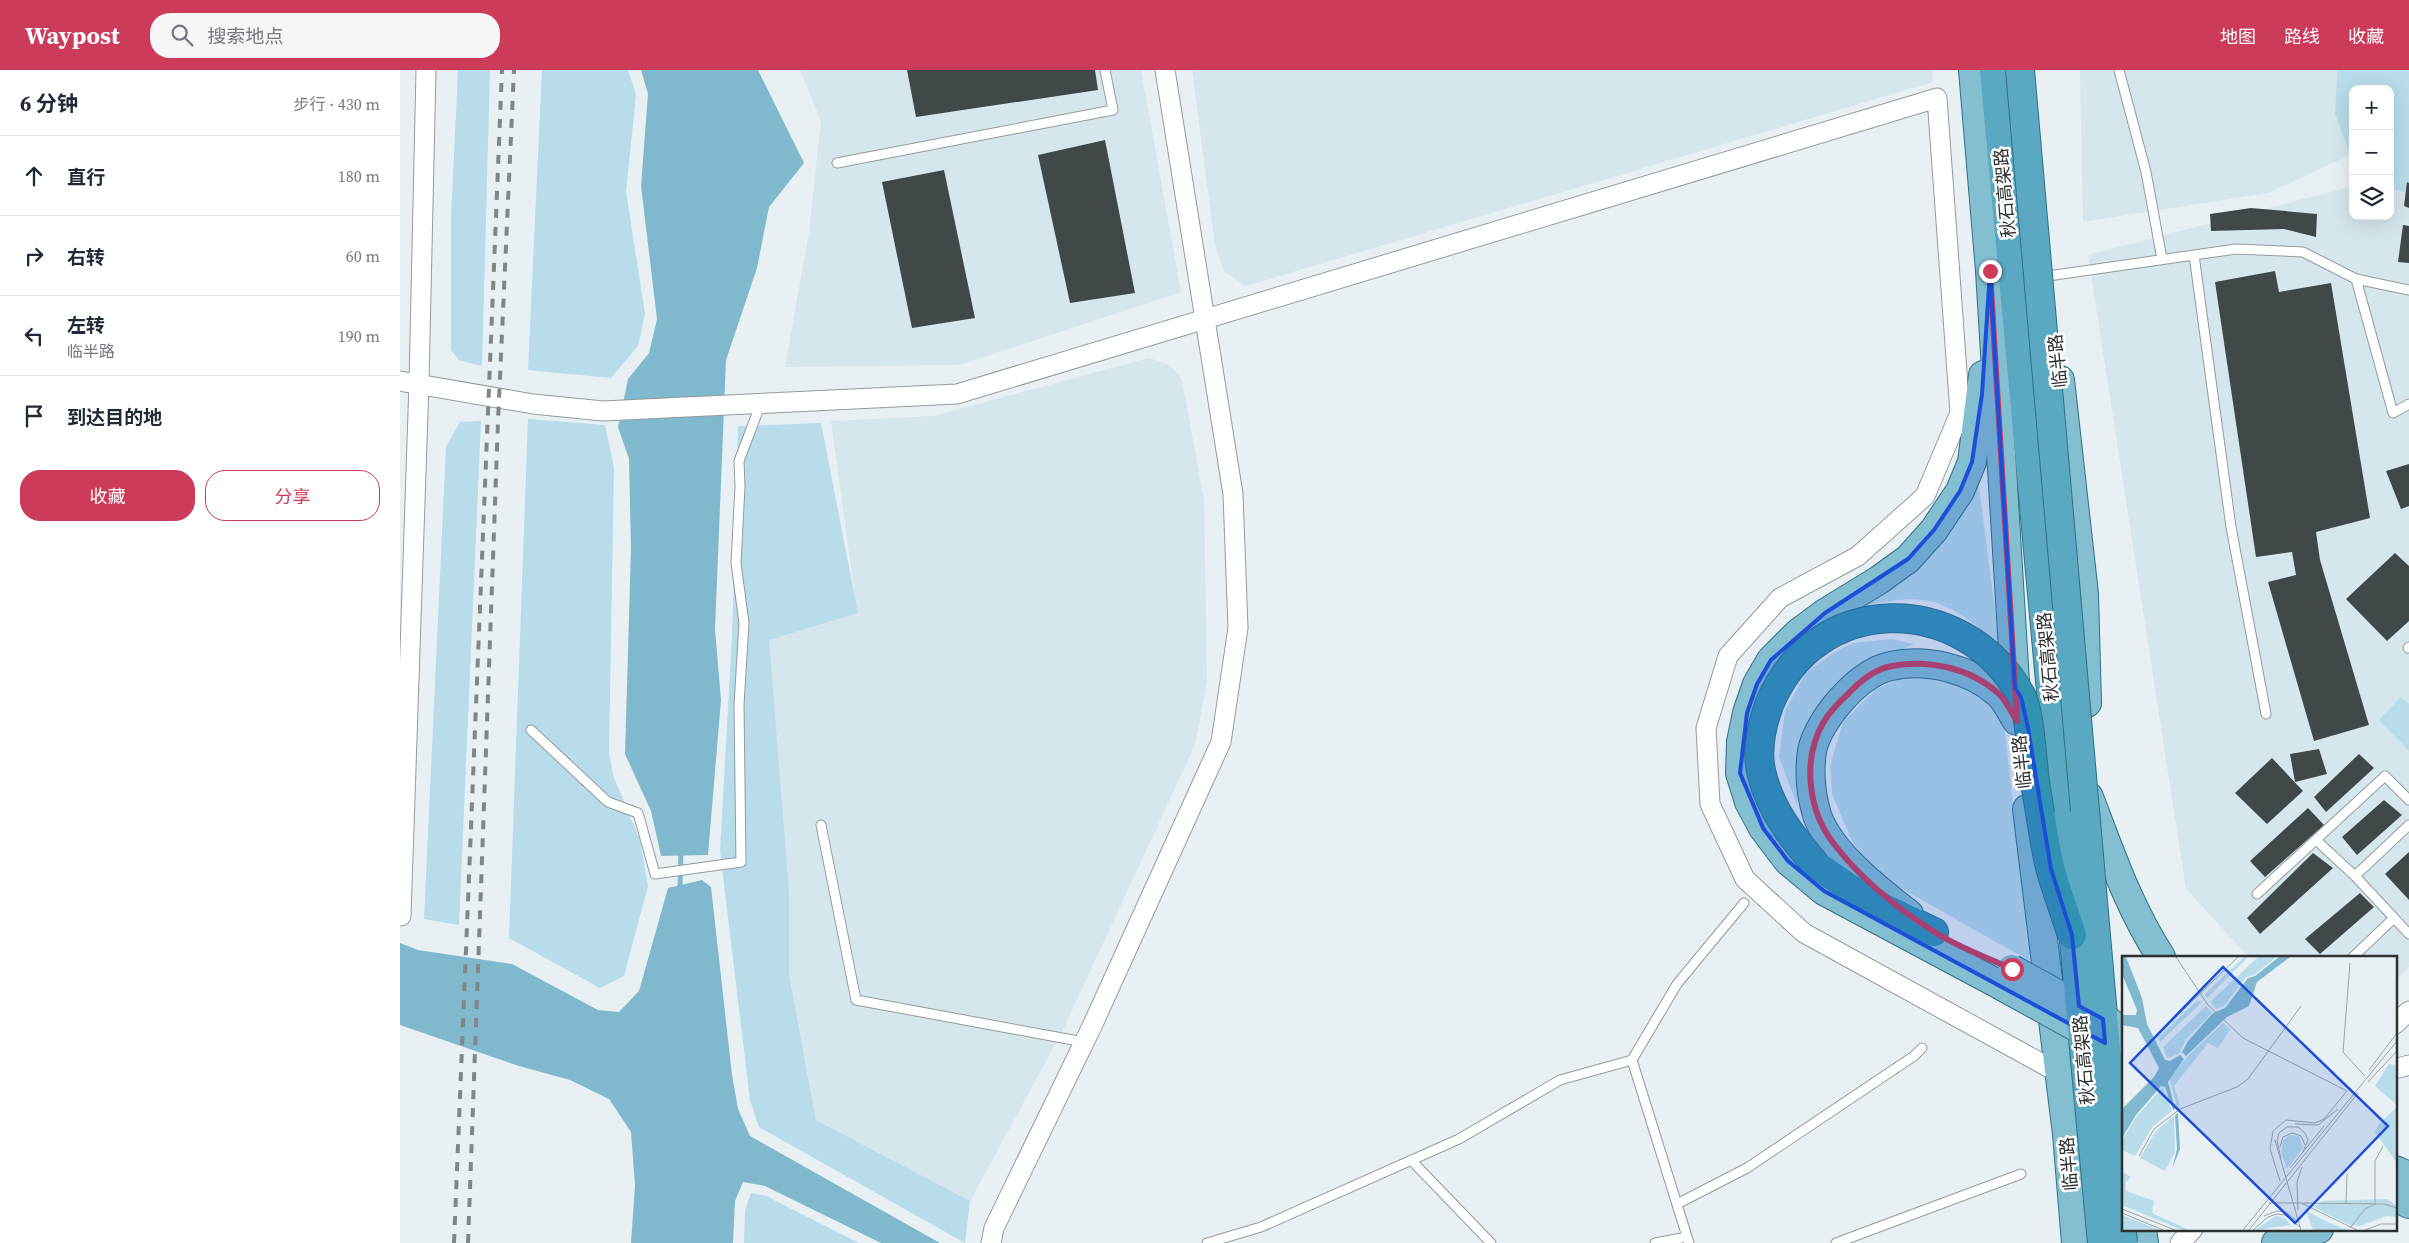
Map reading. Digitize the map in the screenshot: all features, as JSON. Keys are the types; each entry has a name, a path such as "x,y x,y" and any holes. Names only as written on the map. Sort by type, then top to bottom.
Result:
{"highway":[{"name":"秋石高架路","path":"2020,70 2122,1243"},
{"name":"秋石高架路","path":"1993,76 2102,1243"},
{"path":"1934,932 1869,901 1816,865 1790,834 1775,809 1762,775 1759,745 1765,716 1777,687 1798,660 1815,645 1844,627 1872,619 1889,617 1923,620 1956,634 1985,650 2021,696 2051,869 2072,935"}],"main road":[{"name":"临半路","path":"1973,70 1990,271 2017,721 2059,1073 2076,1243"},
{"name":"临半路","path":"2020,70 2048,276 2084,594 2090,797 2122,1062"},
{"path":"1990,271 1982,394 1972,462 1960,492 1934,530 1908,559 1879,580 1825,612 1798,633 1771,660 1757,684 1747,713 1741,742 1740,773 1749,802 1763,828 1788,861 1824,891 2122,1030"},
{"path":"2017,721 2000,694 1974,675 1951,668 1922,665 1890,666 1861,681 1824,722 1812,750 1810,781 1818,816 1834,844 1881,892 1934,932 2122,1052"},
{"path":"2090,797 2108,848 2140,922 2160,956"},
{"path":"2396,1170 2409,1176"},
{"path":"2396,1197 2409,1204"},
{"path":"2396,1220 2409,1222"},
{"path":"2142,1230 2144,1243"},
{"path":"2276,1243 2287,1235 2314,1230"}],"street":[{"path":"401,916 409,382 426,70"},
{"path":"991,1243 994,1228 1084,1042 1221,742 1238,628 1233,494 1165,70"},
{"path":"409,382 533,404 604,411 957,394 1937,98 1960,413 1925,496 1858,556 1780,598 1728,656 1706,728 1710,804 1745,879 1804,933 2059,1073"},
{"path":"2396,1023 2409,1011"},
{"path":"2396,1069 2409,1065"},
{"path":"2180,1243 2192,1230"}],"lane":[{"path":"837,163 1113,110 1106,70"},
{"path":"2119,70 2146,172 2162,259"},
{"path":"2048,276 2236,249 2303,252 2356,279 2409,290"},
{"path":"2194,255 2232,527 2266,714"},
{"path":"2356,279 2393,414 2409,404"},
{"path":"531,730 608,802 638,813 655,874 741,862 739,706 744,623 736,562 740,486 739,461 761,402"},
{"path":"2257,894 2385,776 2409,800"},
{"path":"821,825 856,1000 1084,1042"},
{"path":"2355,876 2409,825"},
{"path":"2316,840 2355,876 2409,934"},
{"path":"1208,1243 1261,1227 1460,1139 1560,1080 1632,1060 1677,984 1744,903"},
{"path":"2354,956 2394,918"},
{"path":"1677,1204 1747,1168 1914,1056 1922,1048"},
{"path":"1632,1060 1688,1240 1655,1243"},
{"path":"1411,1160 1490,1243"},
{"path":"1836,1243 2021,1174"}],"highlighted area":[{"path":"1990,271 2015,688 2021,697 2028,728 2051,869 2072,935 2079,1006 2103,1019 2105,1043 1824,891 1788,861 1763,828 1740,773 1747,713 1757,684 1771,660 1825,613 1908,559 1934,530 1960,491 1972,462 1982,394"}],"shaded area":[{"path":"458,70 490,70 482,366 459,360 451,350 451,218"},
{"path":"542,70 628,70 636,95 626,191 645,314 638,346 611,378 528,370"},
{"path":"641,70 758,70 804,163 769,207 757,268 726,360 715,629 721,700 708,855 661,856 651,811 625,754 631,548 629,459 618,427 628,379 649,353 657,319 641,186 648,94"},
{"path":"800,70 1141,70 1181,292 960,365 785,367 809,232 821,121"},
{"path":"1192,70 1932,70 1933,82 1246,286 1224,271 1215,245"},
{"path":"2080,70 2337,70 2335,114 2349,155 2268,193 2083,222"},
{"path":"2337,70 2409,70 2409,193 2394,190 2394,85 2349,85 2349,152 2335,114"},
{"path":"2349,187 2349,220 2394,220 2394,190 2409,193 2409,967 2396,980 2396,956 2248,956 2186,889 2088,255"},
{"path":"1149,358 1170,365 1182,380 1204,500 1207,682 1195,745 1063,1030 970,1201 816,1120 789,974 768,640 857,612 831,421 933,416"},
{"path":"528,419 605,425 614,468 609,752 613,775 640,840 648,886 624,976 600,988 509,938"},
{"path":"481,421 459,925 424,919 446,447 460,422"},
{"path":"821,423 858,613 769,640 789,893 789,974 816,1120 970,1201 965,1243 759,1127 750,1100 720,851 732,637 738,426"},
{"path":"1978,480 2000,648 1984,632 1955,611 1934,602 1906,599 1854,608"},
{"path":"1892,639 1914,644 1889,655 1799,756 1797,805 1779,757 1785,711 1806,673 1832,654 1853,643"},
{"path":"1935,675 1964,683 1982,696 2004,722 2030,961 1890,882 1868,864 1852,841 1832,794 1830,766 1843,722 1876,689 1906,676"},
{"path":"2401,697 2409,704 2409,751 2379,720"},
{"path":"702,880 711,887 732,1075 738,1109 750,1136 940,1243 881,1243 765,1186 743,1182 735,1201 733,1243 631,1243 635,1185 631,1132 609,1099 570,1080 519,1066 400,1025 400,943 418,950 512,964 598,1010 619,1012 639,991 668,888"},
{"path":"751,1193 766,1196 859,1243 744,1243 745,1211"}],"building":[{"path":"907,70 1095,70 1098,90 916,117"},
{"path":"1105,140 1135,293 1070,303 1038,155"},
{"path":"944,170 975,318 912,328 882,182"},
{"path":"2407,182 2409,183 2409,208 2404,206"},
{"path":"2251,208 2317,214 2316,237 2284,229 2211,231 2210,214"},
{"path":"2403,225 2409,226 2409,263 2398,262"},
{"path":"2275,271 2279,292 2331,283 2370,518 2316,532 2320,560 2369,725 2314,741 2268,582 2296,575 2292,552 2256,557 2215,282"},
{"path":"2409,464 2409,506 2401,509 2386,471"},
{"path":"2395,553 2409,566 2409,621 2387,641 2346,599"},
{"path":"2319,749 2327,774 2295,782 2290,754"},
{"path":"2359,754 2374,768 2326,812 2314,797"},
{"path":"2272,758 2303,791 2267,824 2235,793"},
{"path":"2384,800 2402,815 2357,855 2342,837"},
{"path":"2308,808 2324,825 2265,877 2250,861"},
{"path":"2409,852 2409,900 2385,874"},
{"path":"2313,853 2333,868 2260,934 2247,918"},
{"path":"2360,893 2374,907 2320,954 2305,939"}],"waterway":[{"path":"680,890 681,849"}],"railway":[{"path":"454,1243 502,70"},
{"path":"468,1243 498,421 514,70"}],"route":[{"path":"1990,271 2017,721 2000,694 1974,675 1951,668 1922,665 1890,666 1861,681 1824,722 1812,750 1810,781 1818,816 1834,844 1881,892 1934,932 2012,969"}]}
